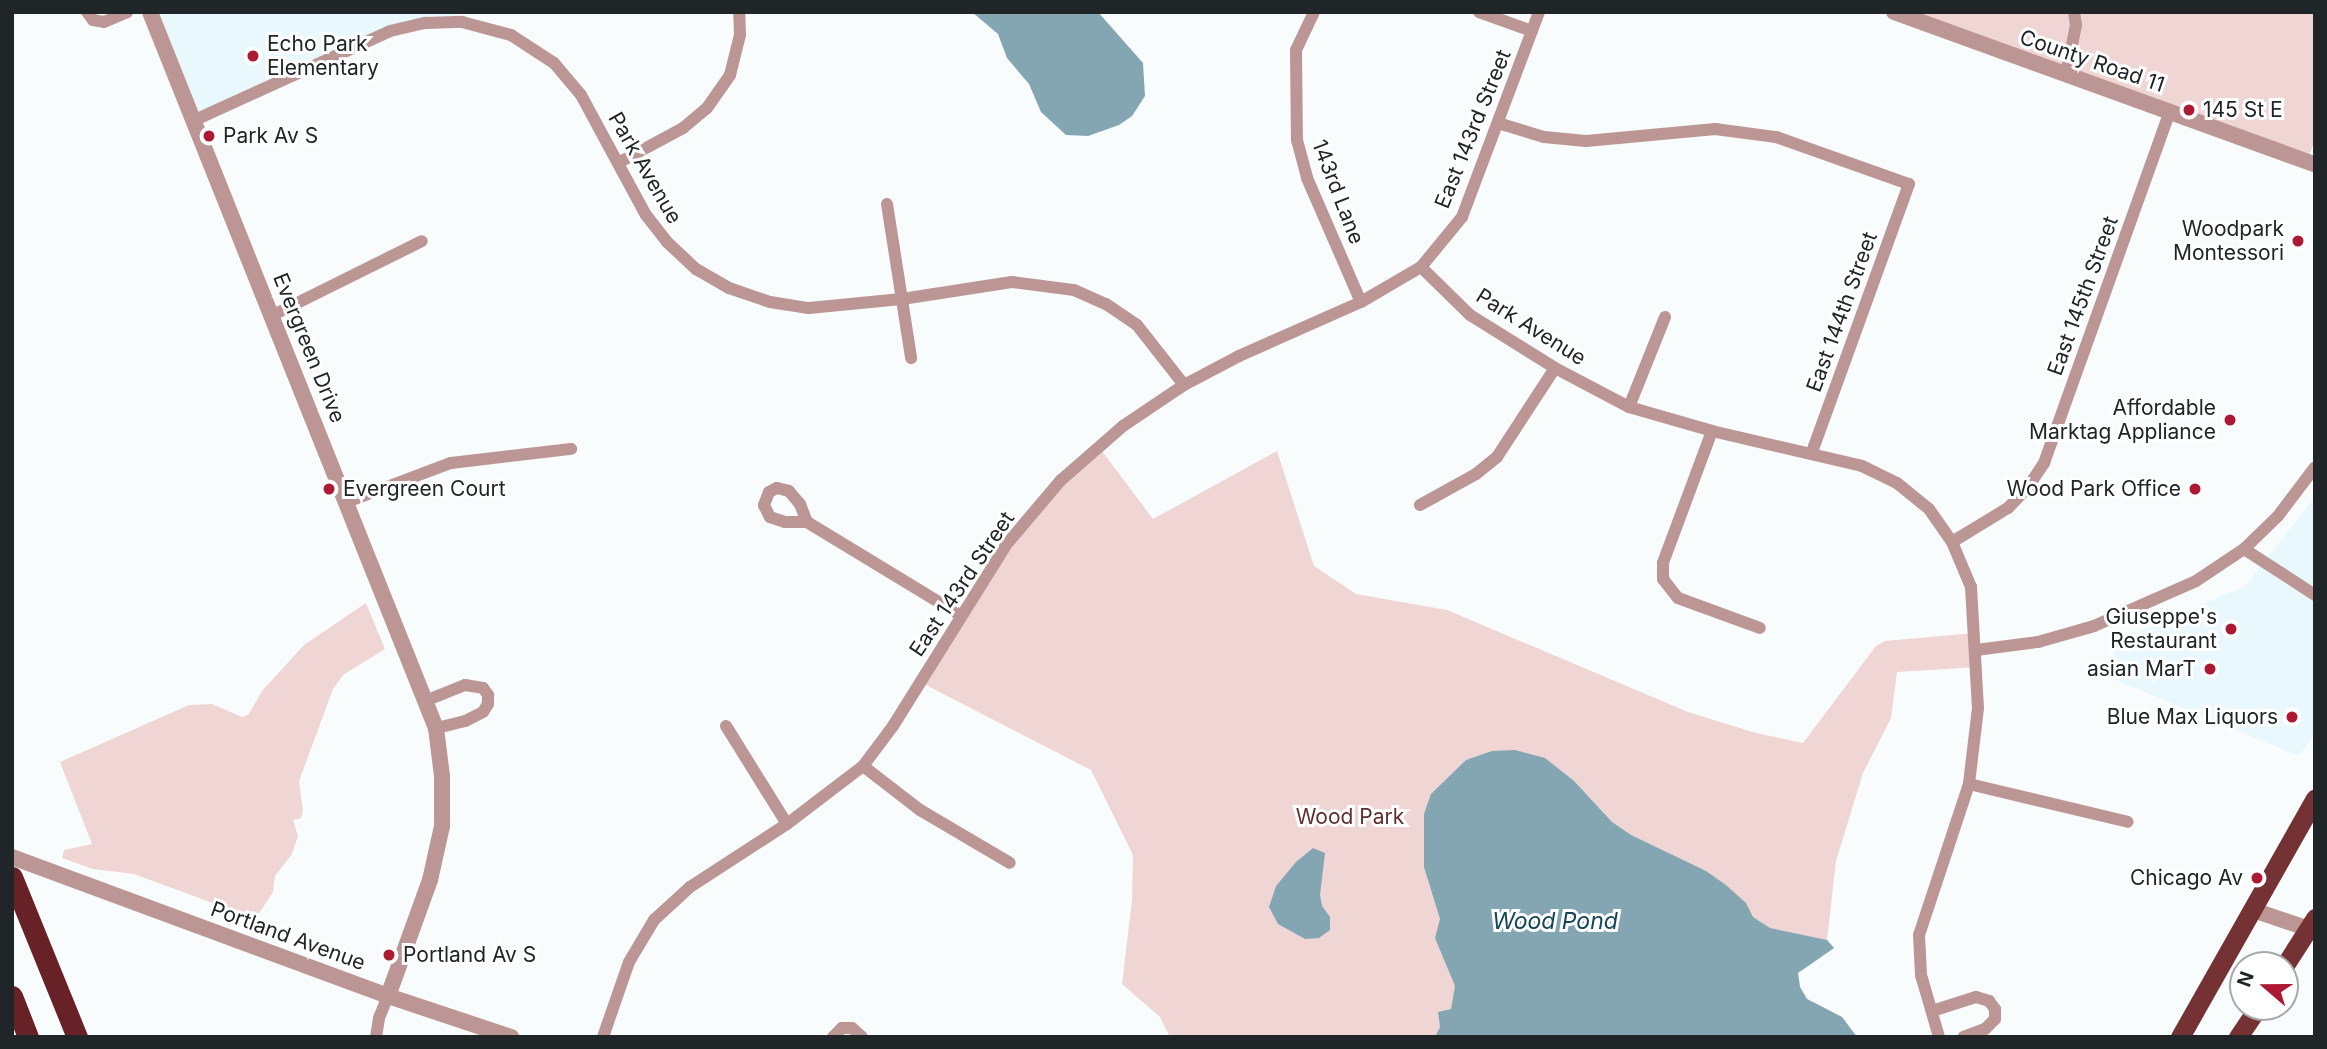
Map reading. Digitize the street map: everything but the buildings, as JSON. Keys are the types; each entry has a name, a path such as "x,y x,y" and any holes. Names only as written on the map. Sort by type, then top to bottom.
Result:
{"highway":[{"path":"2179,1037 2315,798"},
{"path":"12,877 77,1037"},
{"path":"2295,951 2313,926"},
{"path":"12,996 28,1037"},
{"path":"2238,1037 2249,1021"}],"street":[{"path":"87,12 93,20 104,22 127,12"},
{"name":"Evergreen Drive","path":"150,12 274,315 436,728 442,776 442,826 430,880 388,996"},
{"path":"618,163 683,128 707,108 730,75 740,35 739,12"},
{"name":"143rd Lane","path":"1314,12 1296,50 1297,140 1307,178 1361,302"},
{"path":"1479,12 1532,31"},
{"name":"East 143rd Street","path":"603,1037 629,962 654,920 690,887 787,824 863,766 893,726 1006,545 1060,481 1123,426 1184,385 1239,356 1361,302 1421,267 1462,217 1539,12"},
{"name":"County Road 11","path":"1894,12 2315,164"},
{"path":"2066,75 2076,25 2074,12"},
{"name":"Park Avenue","path":"195,120 390,31 426,23 462,22 511,35 554,63 580,95 646,215 667,242 696,269 729,288 770,302 809,308 902,299 1012,282 1074,290 1107,303 1137,325 1184,385"},
{"name":"East 145th Street","path":"1952,542 2008,508 2028,487 2044,463 2170,111"},
{"name":"East 144th Street","path":"1498,123 1544,137 1586,141 1715,129 1776,137 1909,184 1811,453"},
{"path":"887,204 911,358"},
{"path":"274,315 422,241"},
{"name":"Park Avenue","path":"1421,267 1470,315 1555,368 1629,407 1712,431 1811,453"},
{"path":"1629,407 1665,317"},
{"path":"1420,505 1476,474 1497,457 1555,368"},
{"path":"1712,431 1663,563 1663,579 1678,598 1760,628"},
{"path":"348,502 452,463 571,449"},
{"path":"1811,453 1862,466 1897,483 1929,509 1952,542 1971,587 1978,708 1969,784 1919,934 1921,975 1939,1037"},
{"path":"1976,650 2038,642 2094,626 2196,581 2244,549 2278,516 2315,467"},
{"path":"807,522 960,615"},
{"path":"2244,549 2315,595"},
{"path":"425,701 465,685 483,688 488,695 488,704 483,712 465,721 436,728"},
{"path":"726,726 787,824"},
{"path":"863,766 920,810 1010,863"},
{"path":"1969,784 2128,822"},
{"name":"Portland Avenue","path":"12,857 388,996 511,1037"},
{"path":"2253,910 2313,926"},
{"path":"376,1037 379,1018 388,996"},
{"path":"1931,1011 1976,997 1989,1001 1995,1009 1994,1019 1985,1029 1963,1037"},
{"path":"833,1037 842,1028 852,1028 862,1037"}],"shaded area":[{"name":"Echo Park Elementary","path":"150,12 458,12 454,22 390,31 195,120"},
{"path":"2315,497 2315,732 2299,756 2106,676 2118,641 2245,586"}],"green space":[{"path":"1894,12 2315,12 2315,140 2307,161"},
{"name":"Wood Park","path":"1099,447 1153,519 1277,451 1314,566 1356,594 1447,610 1688,712 1756,733 1803,743 1876,646 1885,641 1975,633 1977,667 1897,672 1891,718 1863,773 1836,861 1827,940 1834,948 1798,973 1800,987 1807,999 1842,1017 1857,1037 1170,1037 1160,1017 1122,984 1132,900 1133,855 1091,770 920,682 1006,545"},
{"path":"366,603 385,649 343,675 333,689 299,781 303,811 301,818 293,820 298,836 292,854 275,876 273,892 258,915 245,915 134,874 93,869 62,858 64,850 92,844 60,762 189,705 212,704 242,717 249,714 262,691 304,645"}],"water":[{"path":"972,12 1098,12 1143,63 1145,96 1132,116 1119,125 1088,136 1066,135 1041,112 1029,84 1007,58 998,34"},
{"name":"Wood Pond","path":"1515,750 1545,758 1574,781 1612,822 1631,835 1706,871 1746,903 1753,917 1770,928 1827,940 1834,948 1798,973 1800,987 1807,999 1842,1017 1857,1037 1435,1037 1440,1027 1438,1012 1451,1009 1455,986 1435,938 1440,919 1424,867 1424,814 1431,794 1466,760 1492,751"},
{"path":"1313,848 1325,853 1320,895 1322,906 1330,917 1330,930 1319,938 1305,939 1278,924 1269,907 1276,886 1296,862"}],"place":[{"name":"Echo Park Elementary","path":"253,56"},
{"name":"145 St E","path":"2189,110"},
{"name":"Park Av S","path":"209,136"},
{"name":"Woodpark Montessori","path":"2298,241"},
{"name":"Affordable Marktag Appliance","path":"2230,420"},
{"name":"Evergreen Court","path":"329,489"},
{"name":"Wood Park Office","path":"2195,489"},
{"name":"Giuseppe's Restaurant","path":"2231,629"},
{"name":"asian MarT","path":"2210,669"},
{"name":"Blue Max Liquors","path":"2292,717"},
{"name":"Chicago Av","path":"2257,878"},
{"name":"Portland Av S","path":"389,955"}]}
